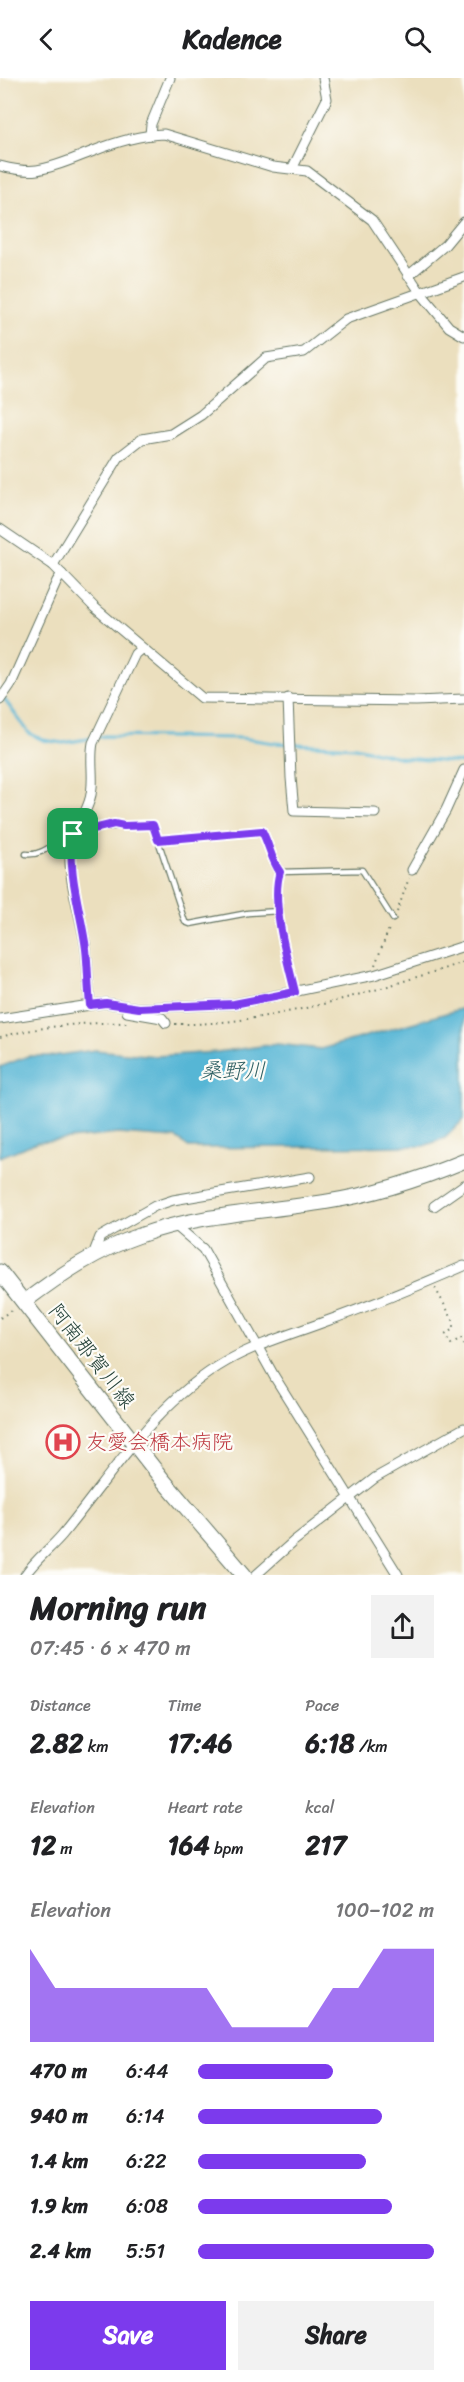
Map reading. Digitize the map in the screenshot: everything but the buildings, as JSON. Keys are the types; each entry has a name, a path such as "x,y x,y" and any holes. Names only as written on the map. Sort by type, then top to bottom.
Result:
{"main road":[{"name":"阿南那賀川線","path":"0,1272 133,1443 244,1575"}],"street":[{"path":"150,135 151,124 170,78"},
{"path":"292,169 327,99 323,78"},
{"path":"0,166 35,170 150,135 164,134 273,167 307,171 372,220 420,292 449,327 464,336"},
{"path":"408,276 445,244 464,222"},
{"path":"53,565 119,457 142,439 171,434 201,415 266,358 304,352 346,319 464,277"},
{"path":"0,529 53,565 94,607 202,698 416,701 464,699"},
{"path":"0,700 6,695 62,574"},
{"path":"90,1005 86,949 70,854 73,834 91,796 90,756 93,743 135,654 142,648"},
{"path":"288,698 294,811 375,813"},
{"path":"412,870 446,810 464,770"},
{"path":"0,1019 106,1003 139,1008 234,1004 374,975 464,946"},
{"path":"90,1005 162,1018 166,1023"},
{"path":"19,1296 93,1255 141,1235 222,1215 327,1202 387,1187 464,1161"},
{"path":"93,1255 100,1237 164,1203 310,1177"},
{"path":"434,1206 464,1185"},
{"path":"175,1225 203,1248 257,1347 348,1498 398,1575"},
{"path":"25,1575 33,1563 60,1536 133,1443 183,1392 229,1360 257,1347 394,1297 464,1266"},
{"path":"256,1575 294,1541 375,1478 464,1428"}],"lane":[{"path":"26,854 31,855 73,834 114,824 153,825 185,922 190,924 248,913 279,911"},
{"path":"158,840 262,831 280,872 281,933 295,992"},
{"path":"280,872 362,870 393,919"}],"path":[{"path":"430,1281 453,1320 453,1329 445,1335 451,1344 460,1338 464,1344"},
{"path":"0,1318 19,1296"}],"water":[{"name":"桑野川","path":"464,1008 464,1119 445,1138 424,1146 190,1148 176,1138 118,1134 37,1142 0,1157 0,1067 28,1056 52,1056 95,1050 156,1056 217,1052 277,1044 321,1049"}],"waterway":[{"path":"4,699 29,733 43,740 63,743 105,736 241,738 275,743 355,747 403,758 464,763"}],"place":[{"name":"友愛会橋本病院","path":"63,1442"}],"route":[{"path":"114,824 153,825 158,840 262,831 280,872 278,905 281,933 295,992 234,1004 139,1008 106,1003 90,1005 86,949 73,886 70,854 73,834 114,824"}]}
